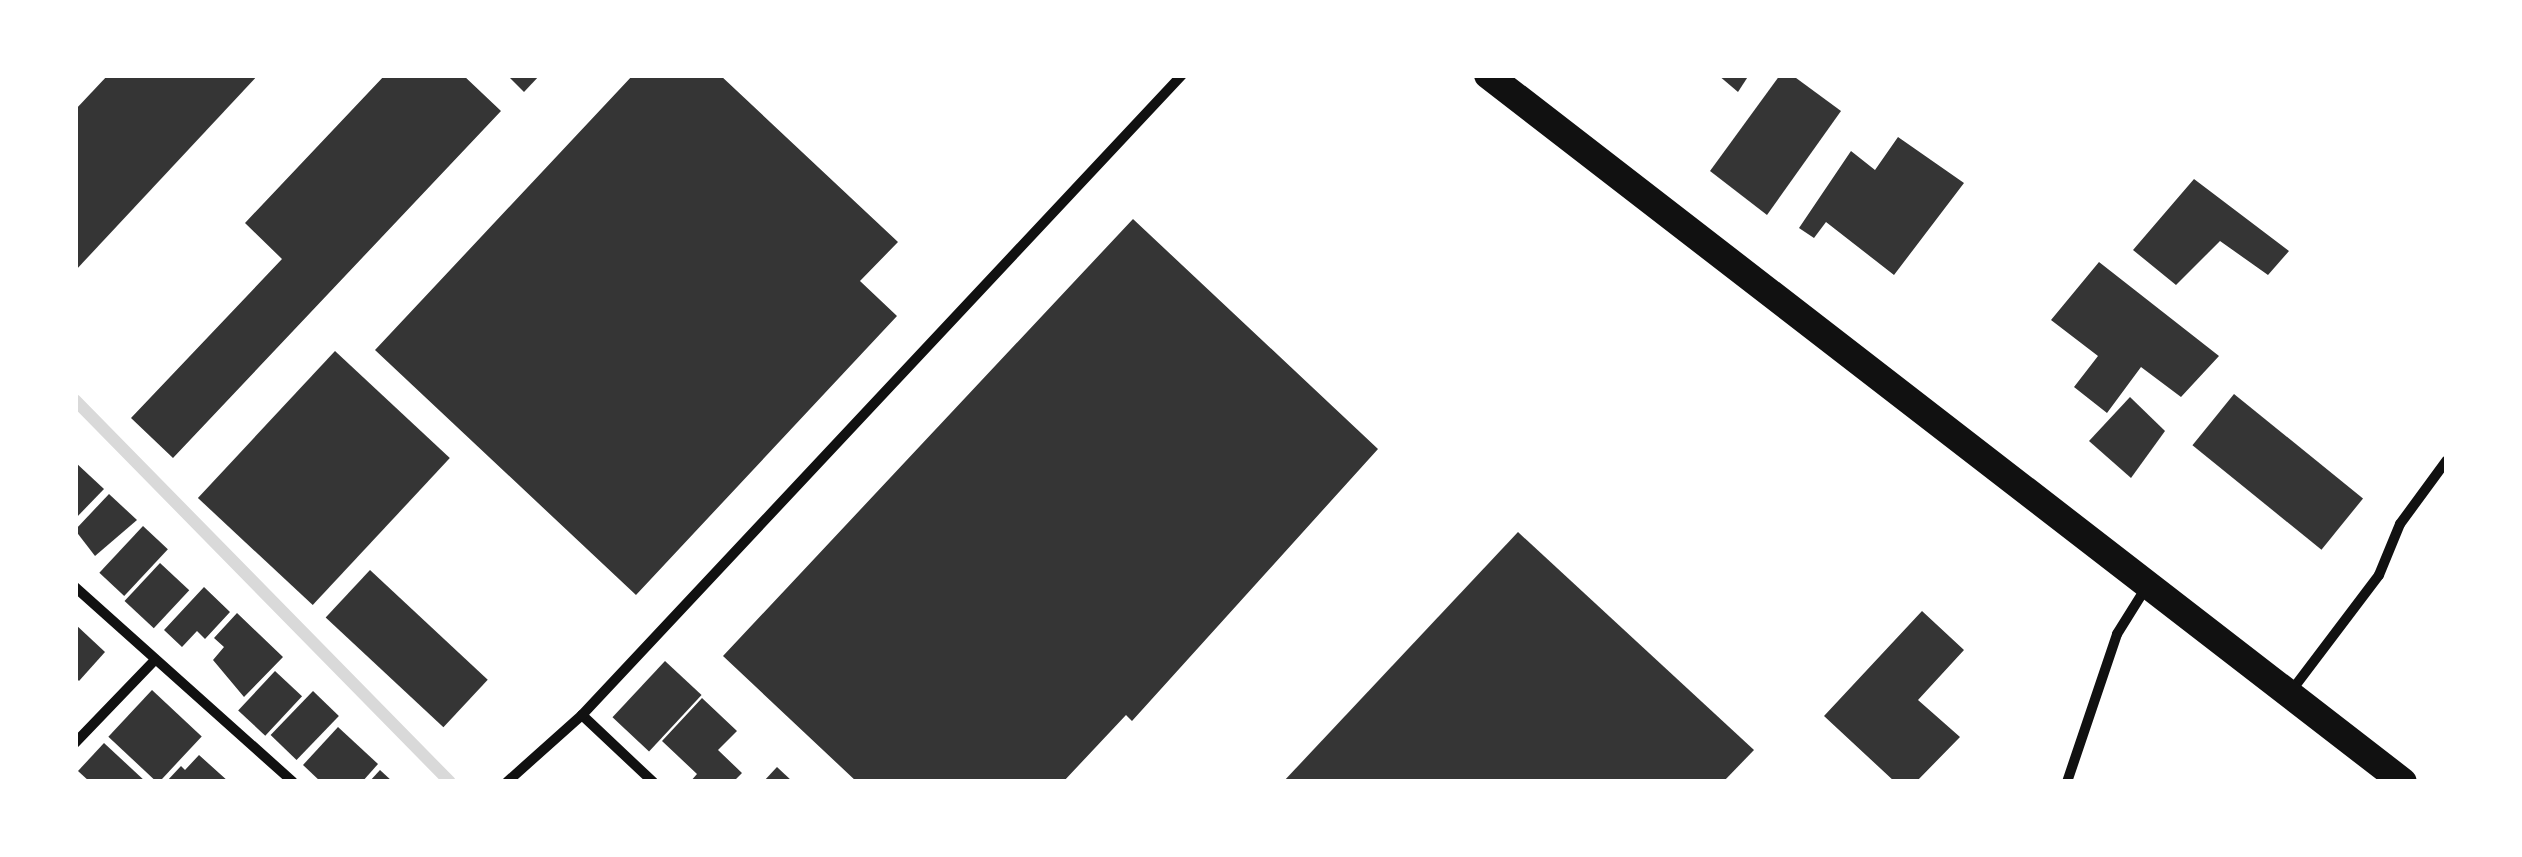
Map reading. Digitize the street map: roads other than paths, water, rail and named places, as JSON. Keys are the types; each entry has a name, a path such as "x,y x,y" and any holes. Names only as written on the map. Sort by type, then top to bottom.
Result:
{"highway":[{"path":"1488,75 2403,782"}],"street":[{"path":"508,782 582,714 1182,75"},
{"path":"2288,694 2379,574 2400,524 2447,460"},
{"path":"2067,782 2116,634 2147,586"},
{"path":"75,587 284,779"},
{"path":"75,743 155,660"},
{"path":"582,714 652,782"}],"waterway":[{"path":"75,400 450,782"}]}
